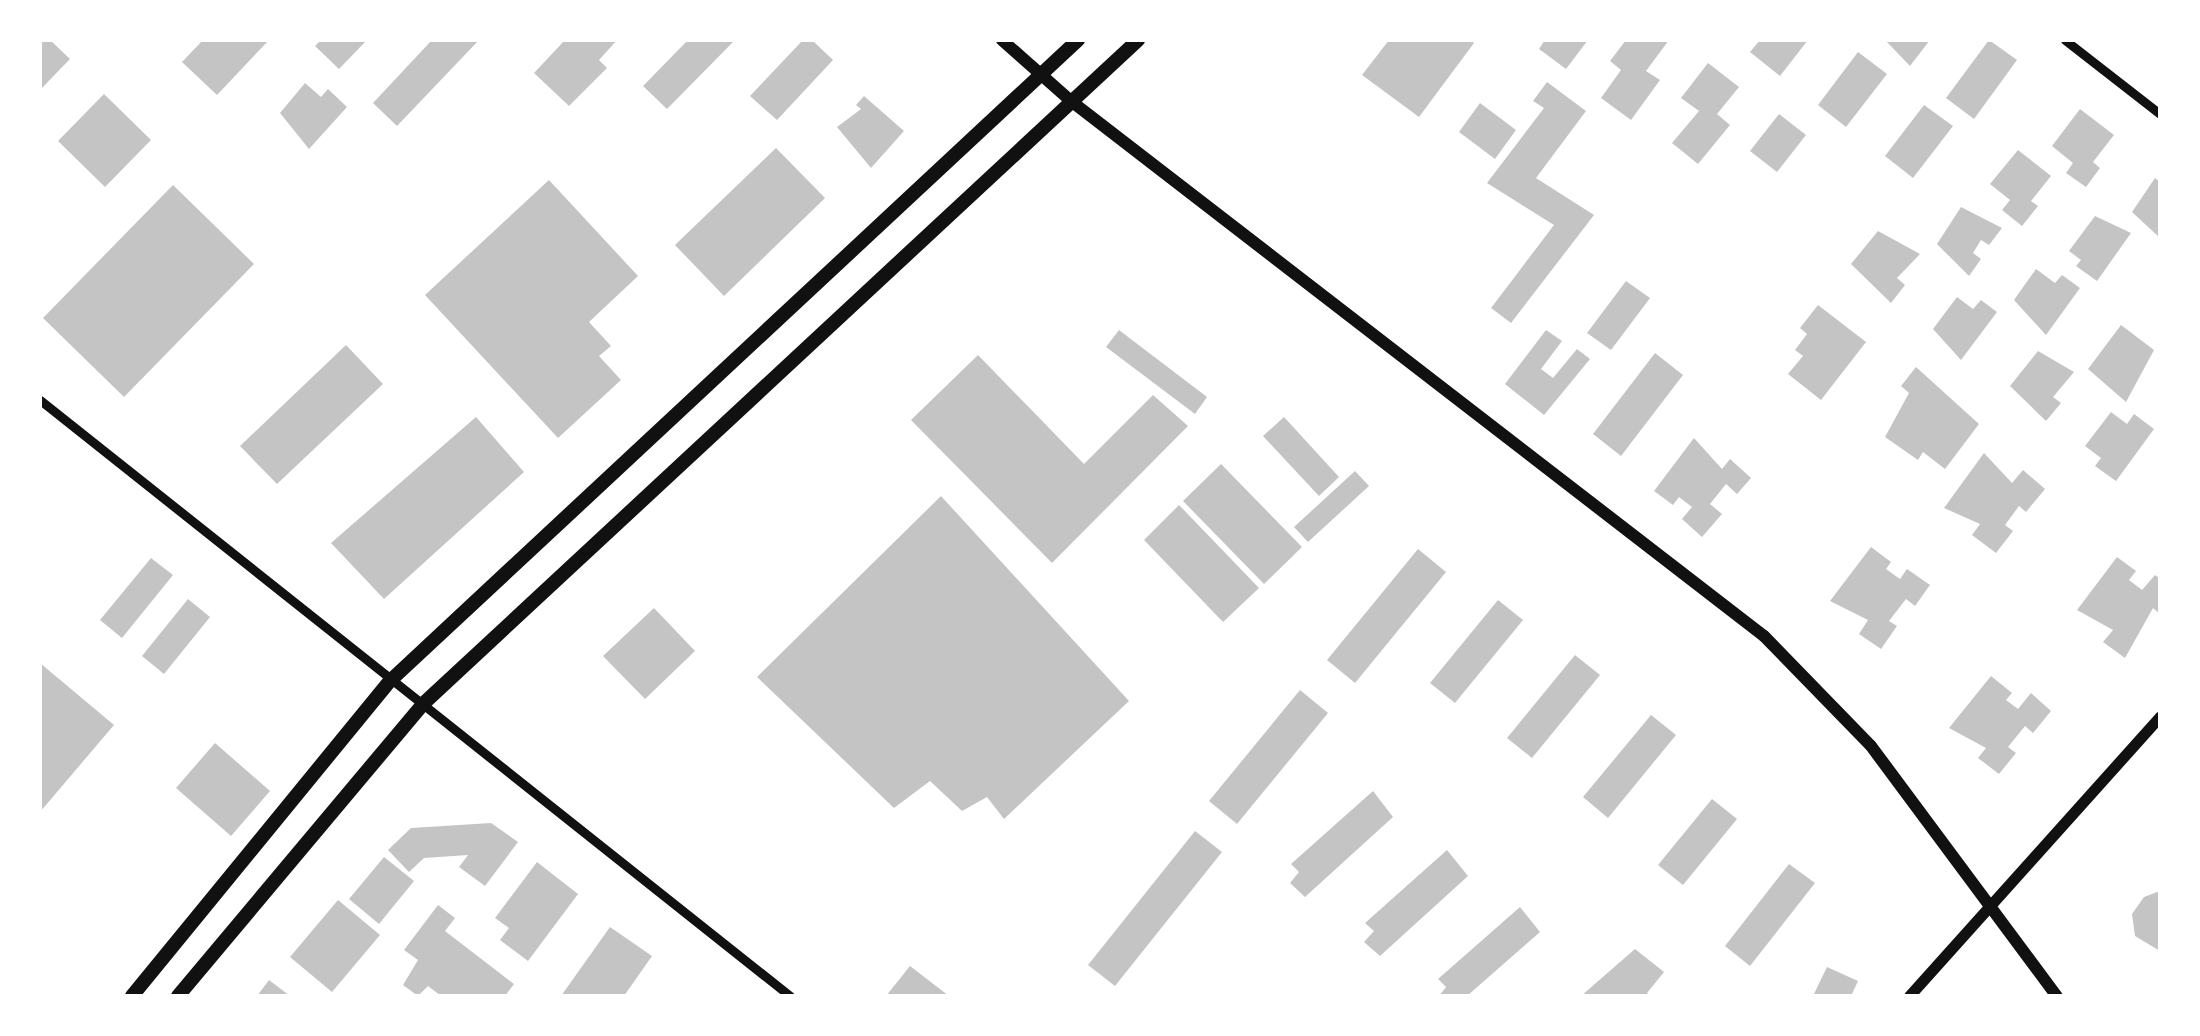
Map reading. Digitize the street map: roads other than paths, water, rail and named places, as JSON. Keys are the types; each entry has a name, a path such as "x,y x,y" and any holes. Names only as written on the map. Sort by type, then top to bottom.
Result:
{"main road":[{"path":"1002,40 1071,101 1738,613 1871,746 1992,902 2057,996"},
{"path":"132,996 391,680 1078,40"},
{"path":"178,996 423,704 1138,40"}],"street":[{"path":"2066,40 2160,114"},
{"path":"40,400 790,996"},
{"path":"1909,996 2160,716"}]}
